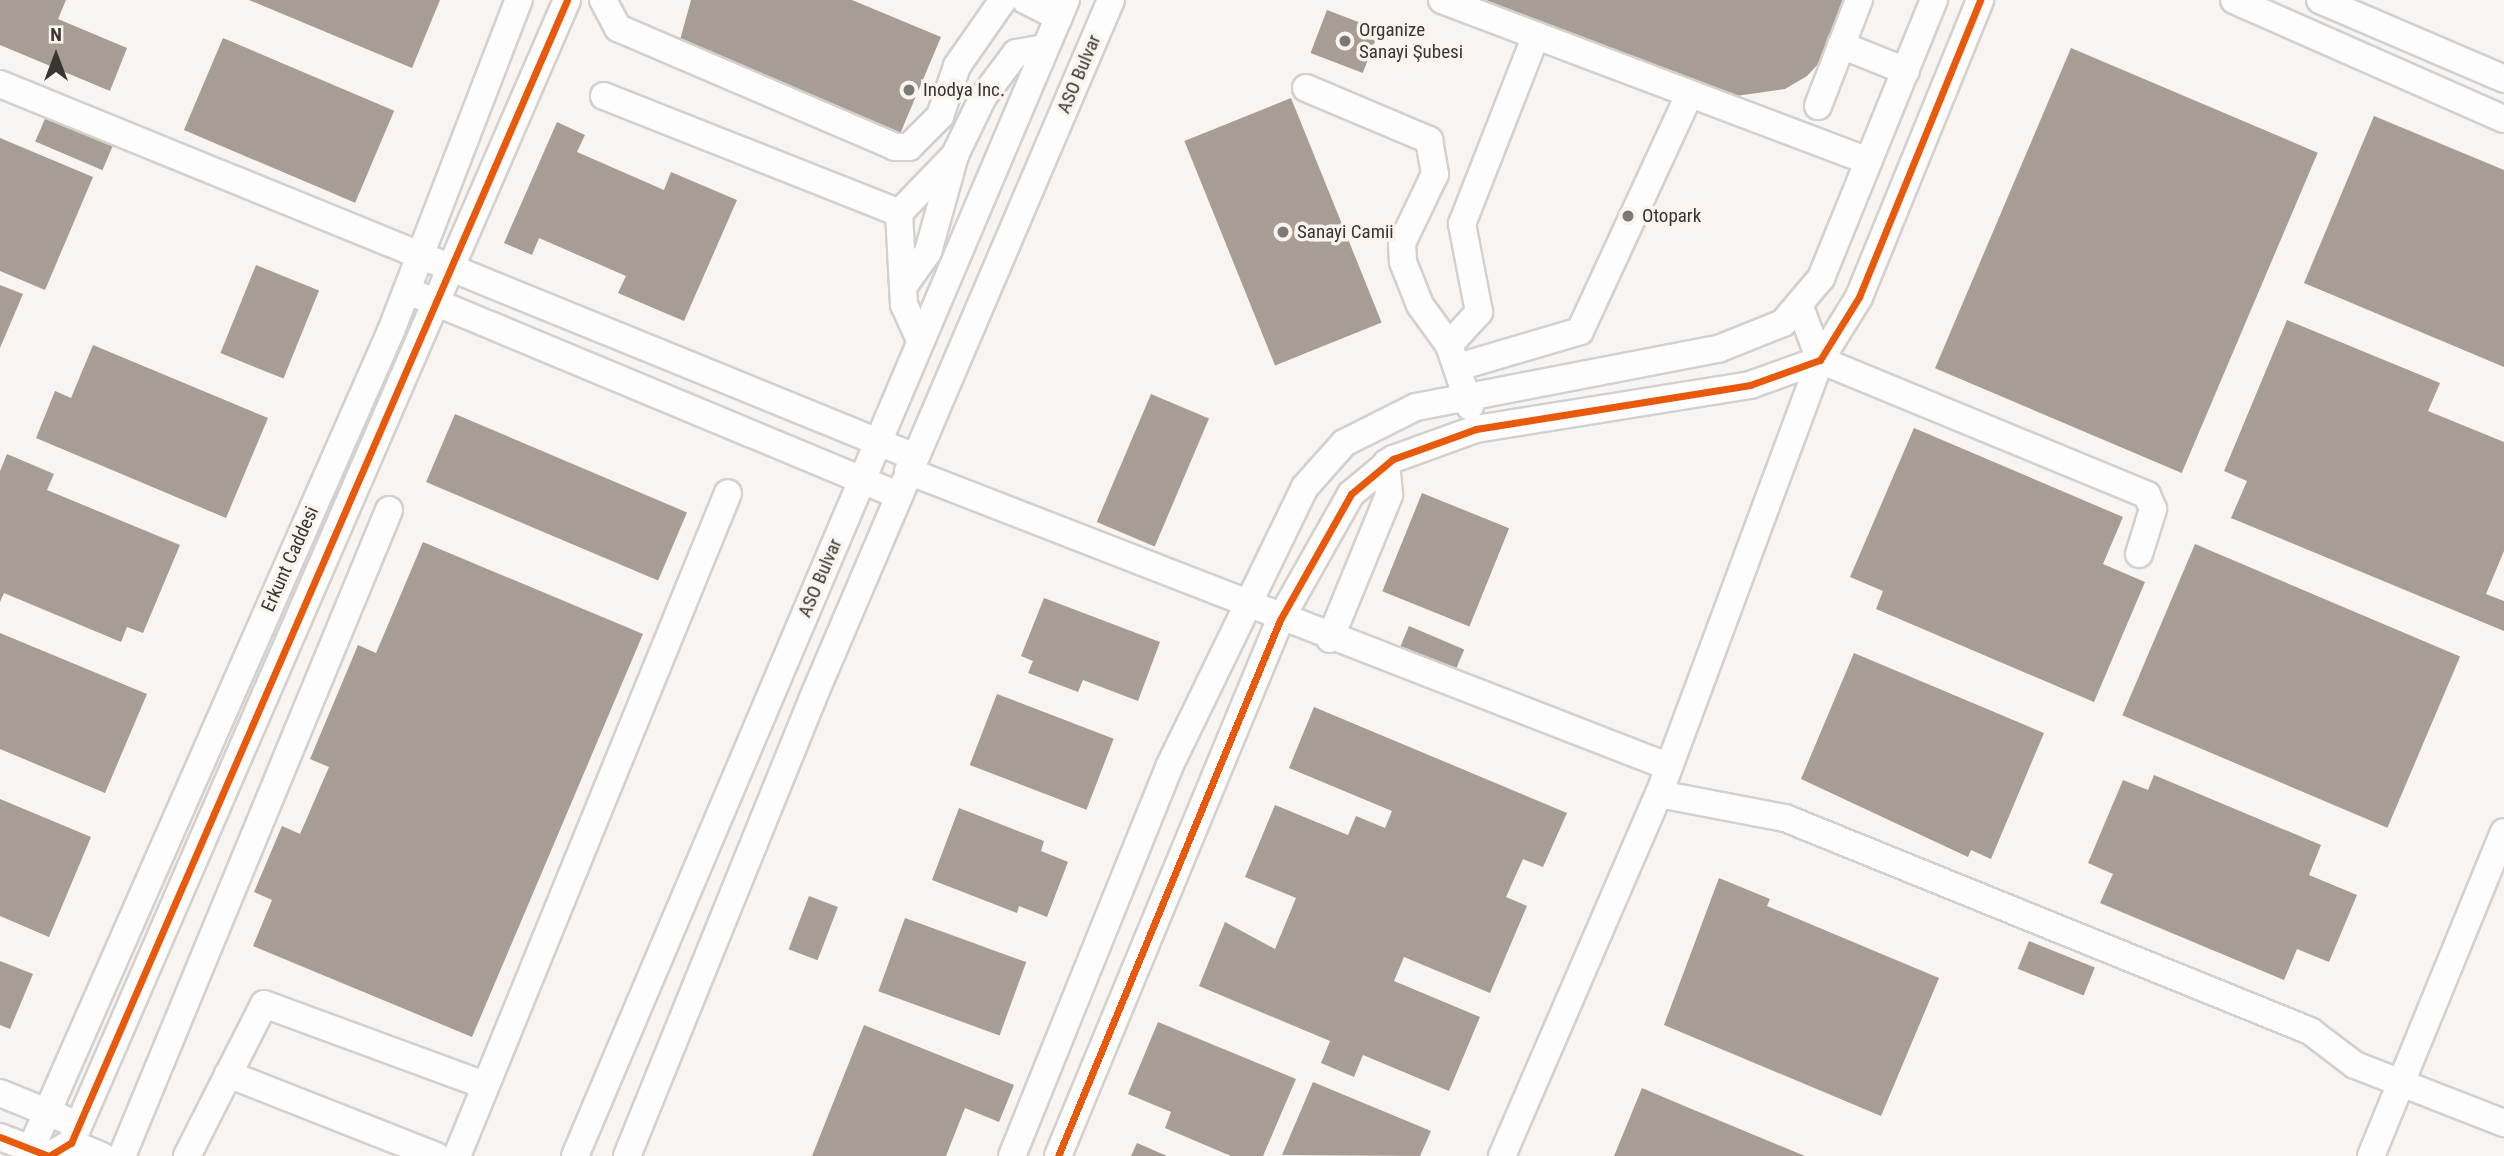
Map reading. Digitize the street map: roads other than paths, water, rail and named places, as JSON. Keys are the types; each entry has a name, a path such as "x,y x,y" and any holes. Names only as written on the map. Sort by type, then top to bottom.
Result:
{"street":[{"name":"Erkunt Caddesi","path":"31,1149 407,290 519,0"},
{"path":"0,1137 49,1156 75,1134 446,269 567,0"},
{"path":"603,0 618,28 895,147 909,147 940,117 957,66 1003,0"},
{"path":"1025,0 1063,8"},
{"name":"ASO Bulvar","path":"627,1156 907,474 1111,0"},
{"path":"1442,0 1535,38 1869,161"},
{"path":"1818,106 1859,0"},
{"path":"1012,1156 1169,767 1291,507 1344,443 1382,420 1466,393 1718,349 1783,323 1800,307 1821,278 1934,0"},
{"path":"1502,1156 1659,794 1667,765 1820,360 1859,298 1980,0"},
{"path":"2234,0 2504,119"},
{"path":"2320,0 2504,79"},
{"name":"ASO Bulvar","path":"575,1156 919,338 1063,8"},
{"path":"1454,356 1479,312 1462,224 1535,38"},
{"path":"1841,45 1906,71"},
{"path":"903,287 928,253 955,155 1010,59 1028,47 1045,48"},
{"path":"0,84 446,269 877,441 907,474"},
{"path":"1306,88 1429,140 1435,174 1401,252 1420,305 1454,356 1476,429"},
{"path":"1454,356 1580,331 1689,95"},
{"path":"604,96 899,212"},
{"path":"919,338 906,316 899,212 955,155"},
{"path":"407,290 862,478 907,474 1245,604 1280,620 1667,765"},
{"path":"1800,307 1820,360"},
{"path":"1058,1156 1087,1080 1280,620 1334,517 1386,463 1476,429 1750,385 1820,360 2147,495 2153,509 2139,554"},
{"path":"1330,639 1389,495 1386,463"},
{"path":"457,1156 728,493"},
{"path":"122,1156 389,510"},
{"path":"1659,794 1785,818 2310,1031 2355,1065 2504,1122"},
{"path":"2371,1156 2504,832"},
{"path":"187,1156 257,1010 274,1004 484,1085"},
{"path":"1048,1067 1087,1080"},
{"path":"228,1074 436,1156"},
{"path":"0,1093 47,1112 102,1156"}],"place":[{"name":"Organize Sanayi Şubesi","path":"1345,41"},
{"name":"Inodya Inc.","path":"909,90"},
{"name":"Otopark","path":"1628,216"},
{"name":"Sanayi Camii","path":"1283,232"}]}
